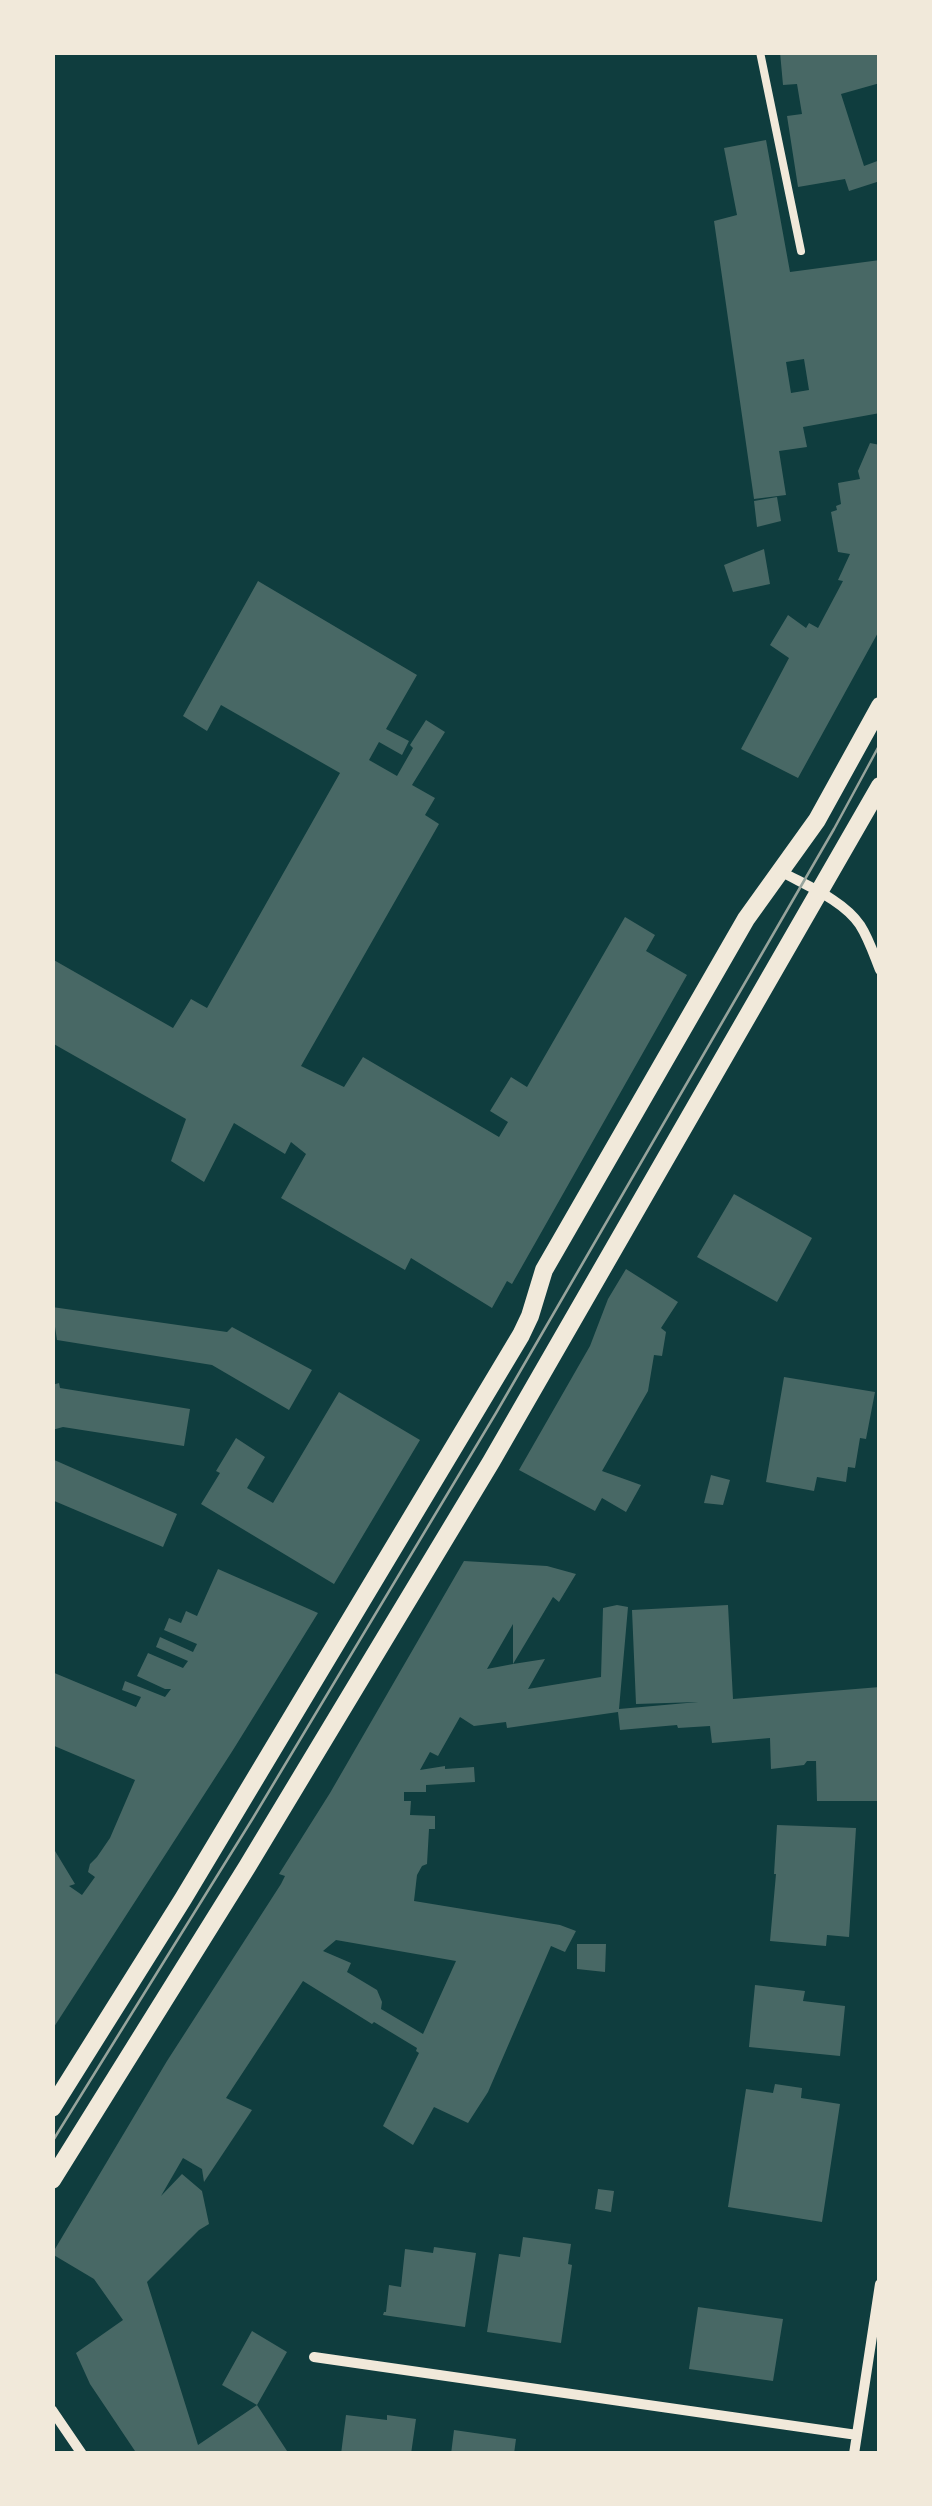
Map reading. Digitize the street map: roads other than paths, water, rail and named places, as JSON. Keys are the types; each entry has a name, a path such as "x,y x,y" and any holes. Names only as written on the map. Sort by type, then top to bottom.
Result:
{"street":[{"path":"52,2108 184,1899 522,1335 544,1270 738,933 817,820 880,706"},
{"path":"52,2180 424,1574 880,786"},
{"path":"780,871 841,906 858,922 880,970"},
{"path":"854,2454 880,2284"},
{"path":"314,2358 857,2434"},
{"path":"52,2410 82,2454"}],"lane":[{"path":"760,52 801,251"}],"tram line":[{"path":"52,2142 253,1818 496,1413 880,744"}]}
